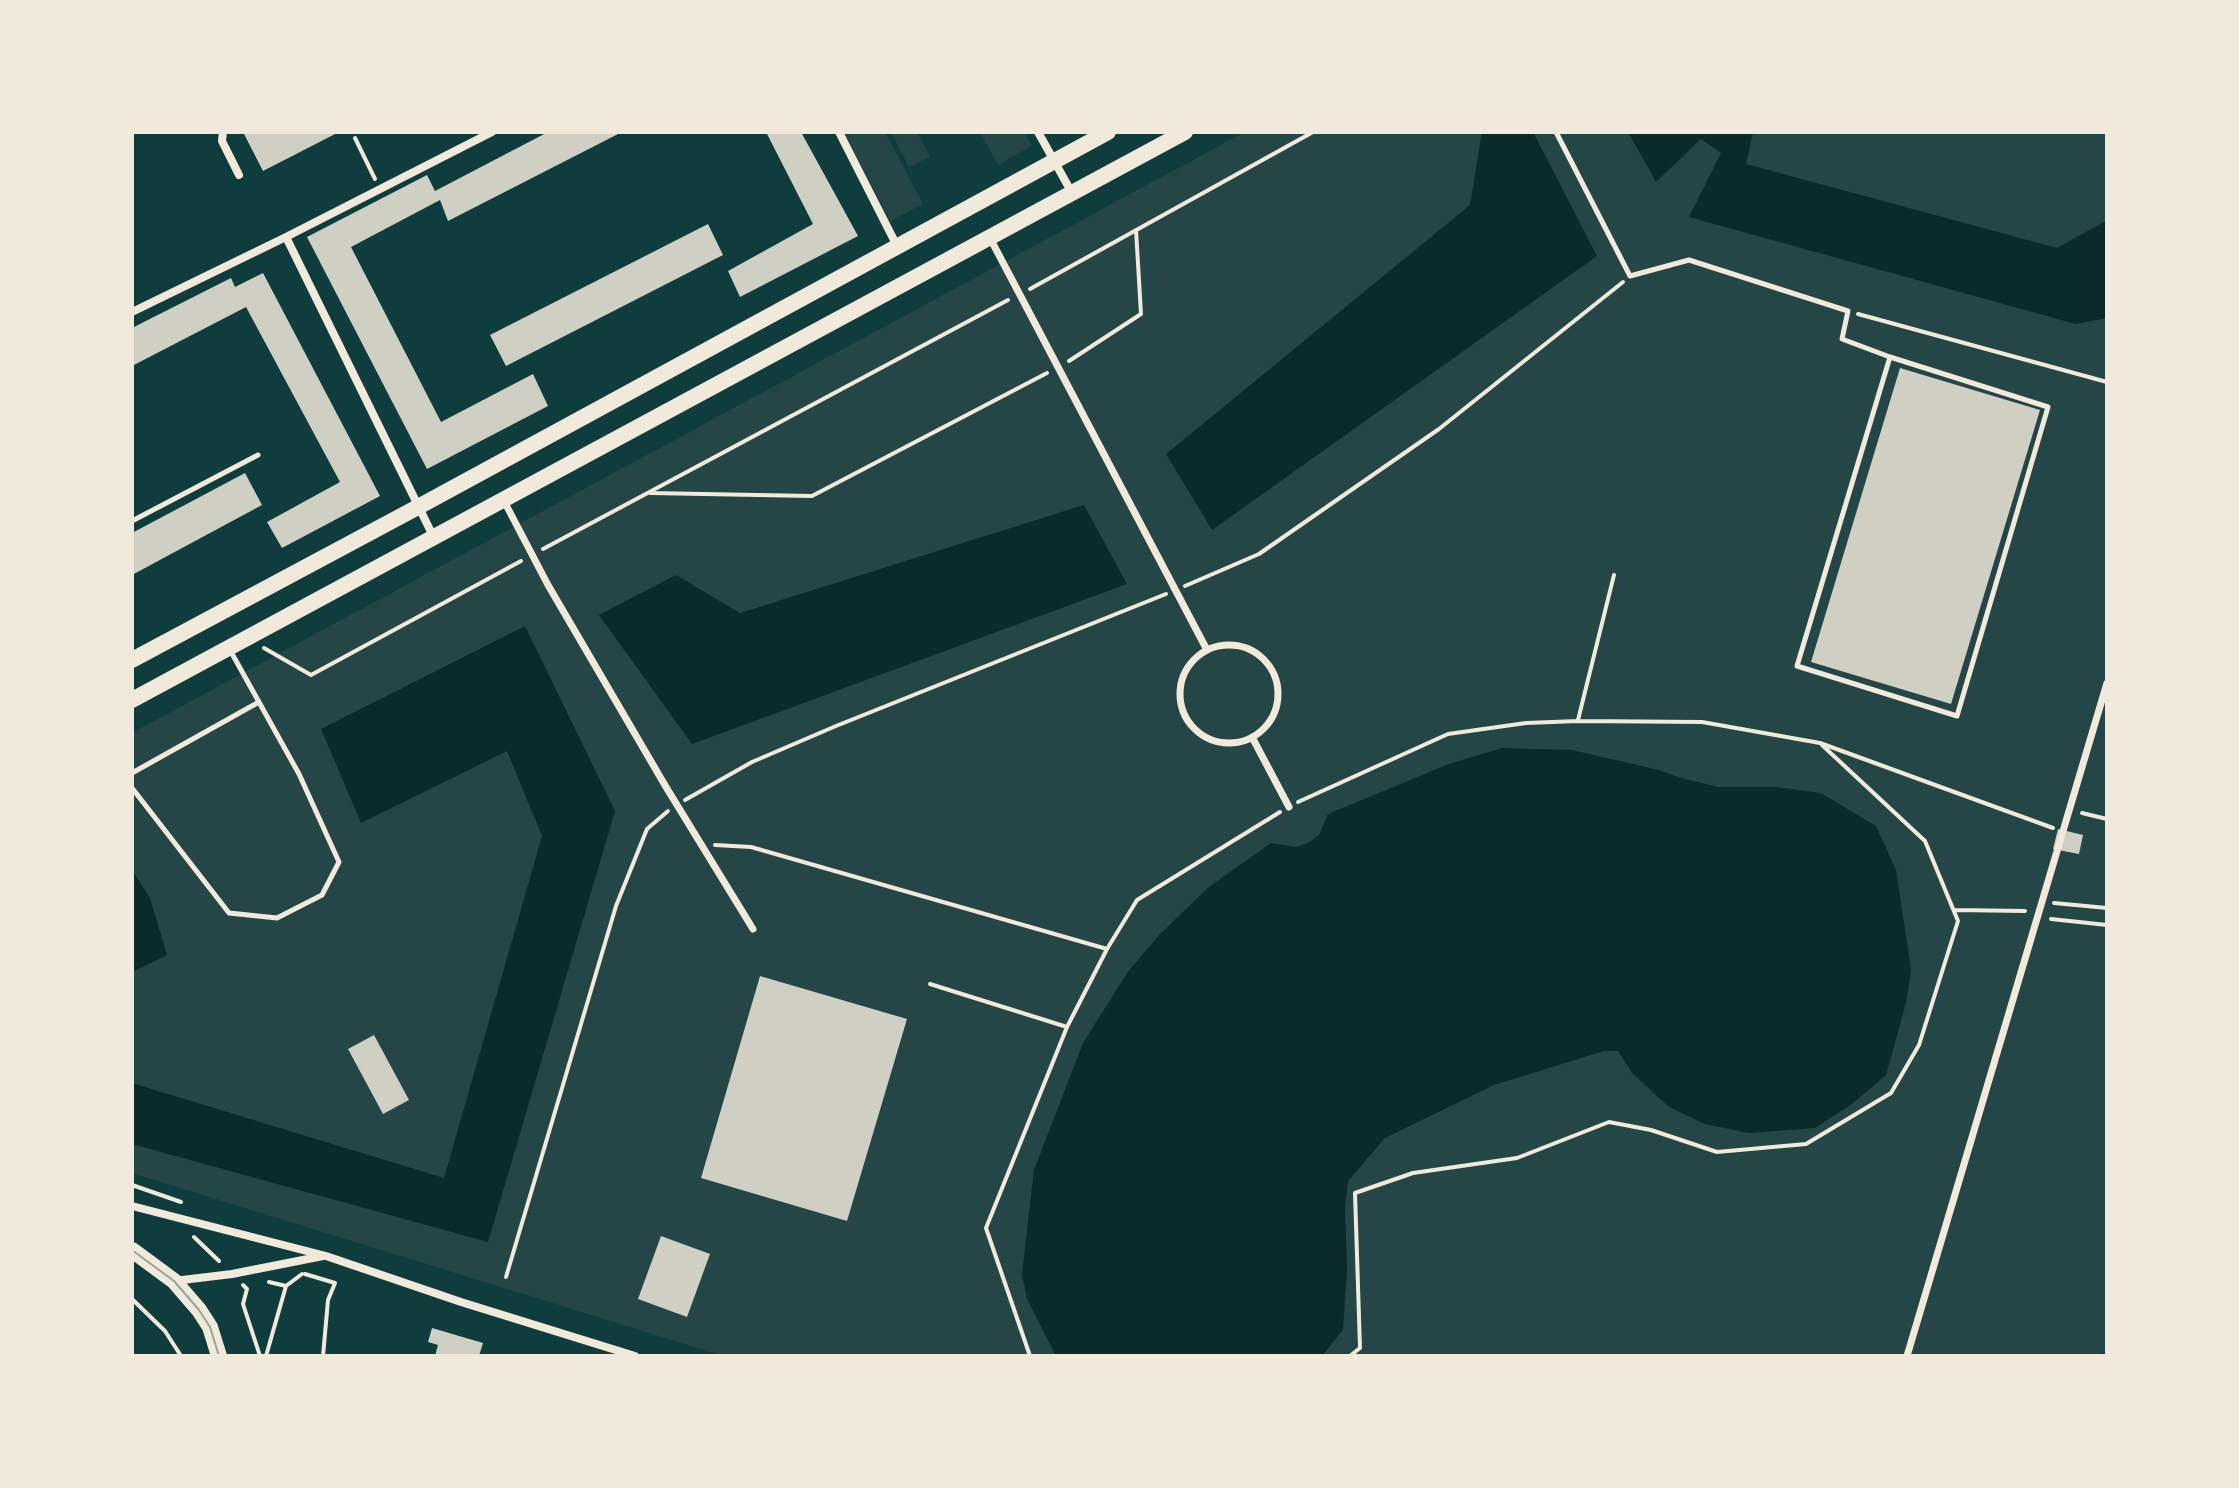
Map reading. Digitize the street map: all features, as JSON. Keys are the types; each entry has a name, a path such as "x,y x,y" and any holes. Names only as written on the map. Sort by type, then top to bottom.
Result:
{"main road":[{"path":"132,660 1108,132"},
{"path":"132,700 1185,132"},
{"path":"132,1250 174,1281 210,1327 219,1356"}],"street":[{"path":"223,132 222,141 239,175"},
{"path":"132,312 492,132"},
{"path":"839,132 897,246"},
{"path":"1038,132 1072,193"},
{"path":"989,236 1207,650"},
{"path":"286,237 435,539"},
{"path":"504,501 548,585 676,805 753,929"},
{"path":"1220,646 1248,648 1260,655 1276,678 1277,705 1263,729 1252,737 1227,743 1215,740 1193,727 1186,716 1181,691 1183,679 1196,657 1207,650 1220,646"},
{"path":"1907,1356 2107,683"},
{"path":"1252,737 1289,807"},
{"path":"132,1206 326,1256 635,1356"},
{"path":"174,1281 232,1274 326,1256"}],"lane":[{"path":"1556,132 1630,276 1689,260 1848,311 1842,339 2048,407 1957,716 1797,666 1890,357"},
{"path":"132,521 258,455"},
{"path":"132,788 229,913 277,918 322,895 339,862 299,774 229,649"},
{"path":"132,773 259,702"}],"path":[{"path":"1020,294 1313,132"},
{"path":"355,138 380,189"},
{"path":"648,493 812,496 1059,367 1141,314 1136,230"},
{"path":"506,1277 616,906 647,829 676,805 752,762 1259,554 1439,429 1630,276"},
{"path":"548,546 993,309"},
{"path":"1848,311 2107,382"},
{"path":"264,648 311,675 519,562"},
{"path":"1578,721 1614,575"},
{"path":"1030,1356 986,1228 1067,1027 1107,949 1137,900 1289,807 1448,734 1526,723 1702,722 1820,743 2063,832"},
{"path":"1350,1356 1360,1348 1355,1193 1413,1173 1517,1158 1609,1122 1651,1130 1717,1152 1806,1144 1891,1093 1919,1045 1958,921 1925,841 1820,743"},
{"path":"2069,811 2107,819"},
{"path":"701,844 751,847 1107,949"},
{"path":"2042,902 2107,908"},
{"path":"1954,910 2038,915 2107,925"},
{"path":"930,984 1067,1027"},
{"path":"266,1356 286,1286 326,1256"},
{"path":"303,1273 335,1283 328,1300 323,1356"},
{"path":"247,1289 260,1282 286,1286"},
{"path":"132,1299 165,1331 181,1356"}],"shaded area":[{"path":"844,132 885,132 923,204 890,221"},
{"path":"891,132 917,132 930,157 909,167"},
{"path":"980,132 1024,132 1032,146 998,165"},
{"path":"1245,132 2107,132 2107,1352 2093,1356 724,1356 132,1173 132,733"},
{"path":"1482,132 1533,132 1597,256 1212,530 1166,454 1470,205"},
{"path":"1628,132 1753,132 1746,164 2057,248 2107,218 2107,318 2076,324 1689,217 1721,153 1701,139 1656,182"},
{"path":"1084,505 1127,584 692,744 599,615 676,575 740,613"},
{"path":"525,626 615,811 488,1242 132,1144 132,1083 444,1178 542,836 507,751 361,823 321,729"},
{"path":"1502,748 1572,750 1719,787 1777,787 1821,793 1876,826 1896,870 1911,970 1906,1003 1886,1075 1852,1104 1815,1128 1749,1133 1705,1124 1669,1107 1632,1073 1618,1051 1604,1051 1494,1085 1385,1138 1348,1181 1343,1330 1322,1356 1056,1356 1027,1299 1022,1274 1034,1170 1083,1043 1127,973 1161,933 1210,886 1271,843 1296,847 1308,843 1319,835 1328,814 1449,764"},
{"path":"132,870 150,898 167,955 132,972"}],"building":[{"path":"243,132 339,132 263,171"},
{"path":"548,132 622,132 448,221 440,200 351,247 441,422 533,374 548,406 427,469 307,237 427,175 435,191"},
{"path":"766,132 801,132 858,236 740,297 728,271 813,224"},
{"path":"708,224 723,255 506,366 490,335"},
{"path":"263,273 380,496 282,548 267,522 340,482 246,307 132,366 132,328 231,278 235,287"},
{"path":"1900,368 2040,410 1951,704 1811,662"},
{"path":"245,473 262,505 132,575 132,533"},
{"path":"2058,829 2083,835 2079,854 2053,849"},
{"path":"760,976 907,1019 847,1221 701,1178"},
{"path":"374,1035 409,1100 383,1114 348,1049"},
{"path":"661,1236 710,1254 687,1317 638,1299"},
{"path":"432,1328 483,1343 479,1356 435,1356 438,1345 428,1342"}],"tram line":[{"path":"132,1250 174,1281 199,1310 210,1327 219,1356"}]}
